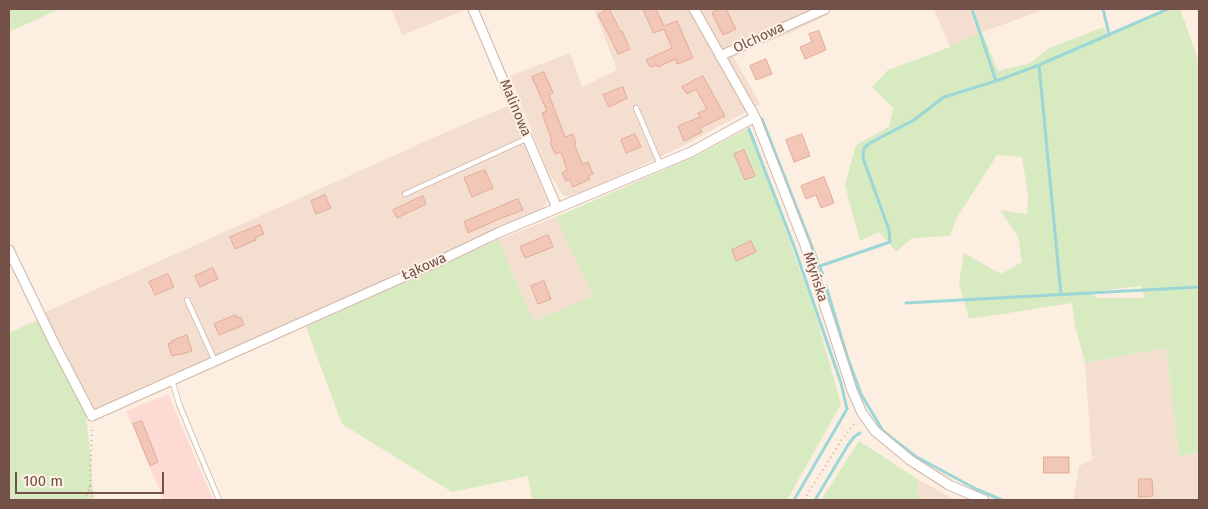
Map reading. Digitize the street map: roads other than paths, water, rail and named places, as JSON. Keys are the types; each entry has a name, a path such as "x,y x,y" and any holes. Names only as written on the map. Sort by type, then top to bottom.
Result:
{"street":[{"name":"Malinowa","path":"473,9 557,208"},
{"name":"Młyńska","path":"694,9 755,117 805,245 852,390 862,413 875,431 910,460 950,485 984,500"},
{"name":"Olchowa","path":"720,56 825,9"},
{"name":"Łąkowa","path":"9,250 92,416 500,232 691,152 755,117"}],"lane":[{"path":"636,108 660,164"},
{"path":"405,194 528,138"},
{"path":"188,300 215,361"},
{"path":"172,380 179,404 218,500"}],"waterway":[{"path":"972,9 996,81"},
{"path":"1103,9 1109,34"},
{"path":"820,266 890,242 889,230 863,158 864,148 870,143 914,120 944,97 1039,65 1168,9"},
{"path":"1039,65 1061,295"},
{"path":"762,119 823,275"},
{"path":"749,129 795,249 841,383 847,409 794,500"},
{"path":"826,286 847,356 861,394 883,431 915,456 976,489 1002,500"},
{"path":"906,303 1199,287"},
{"path":"815,500 848,445 860,433"}]}
